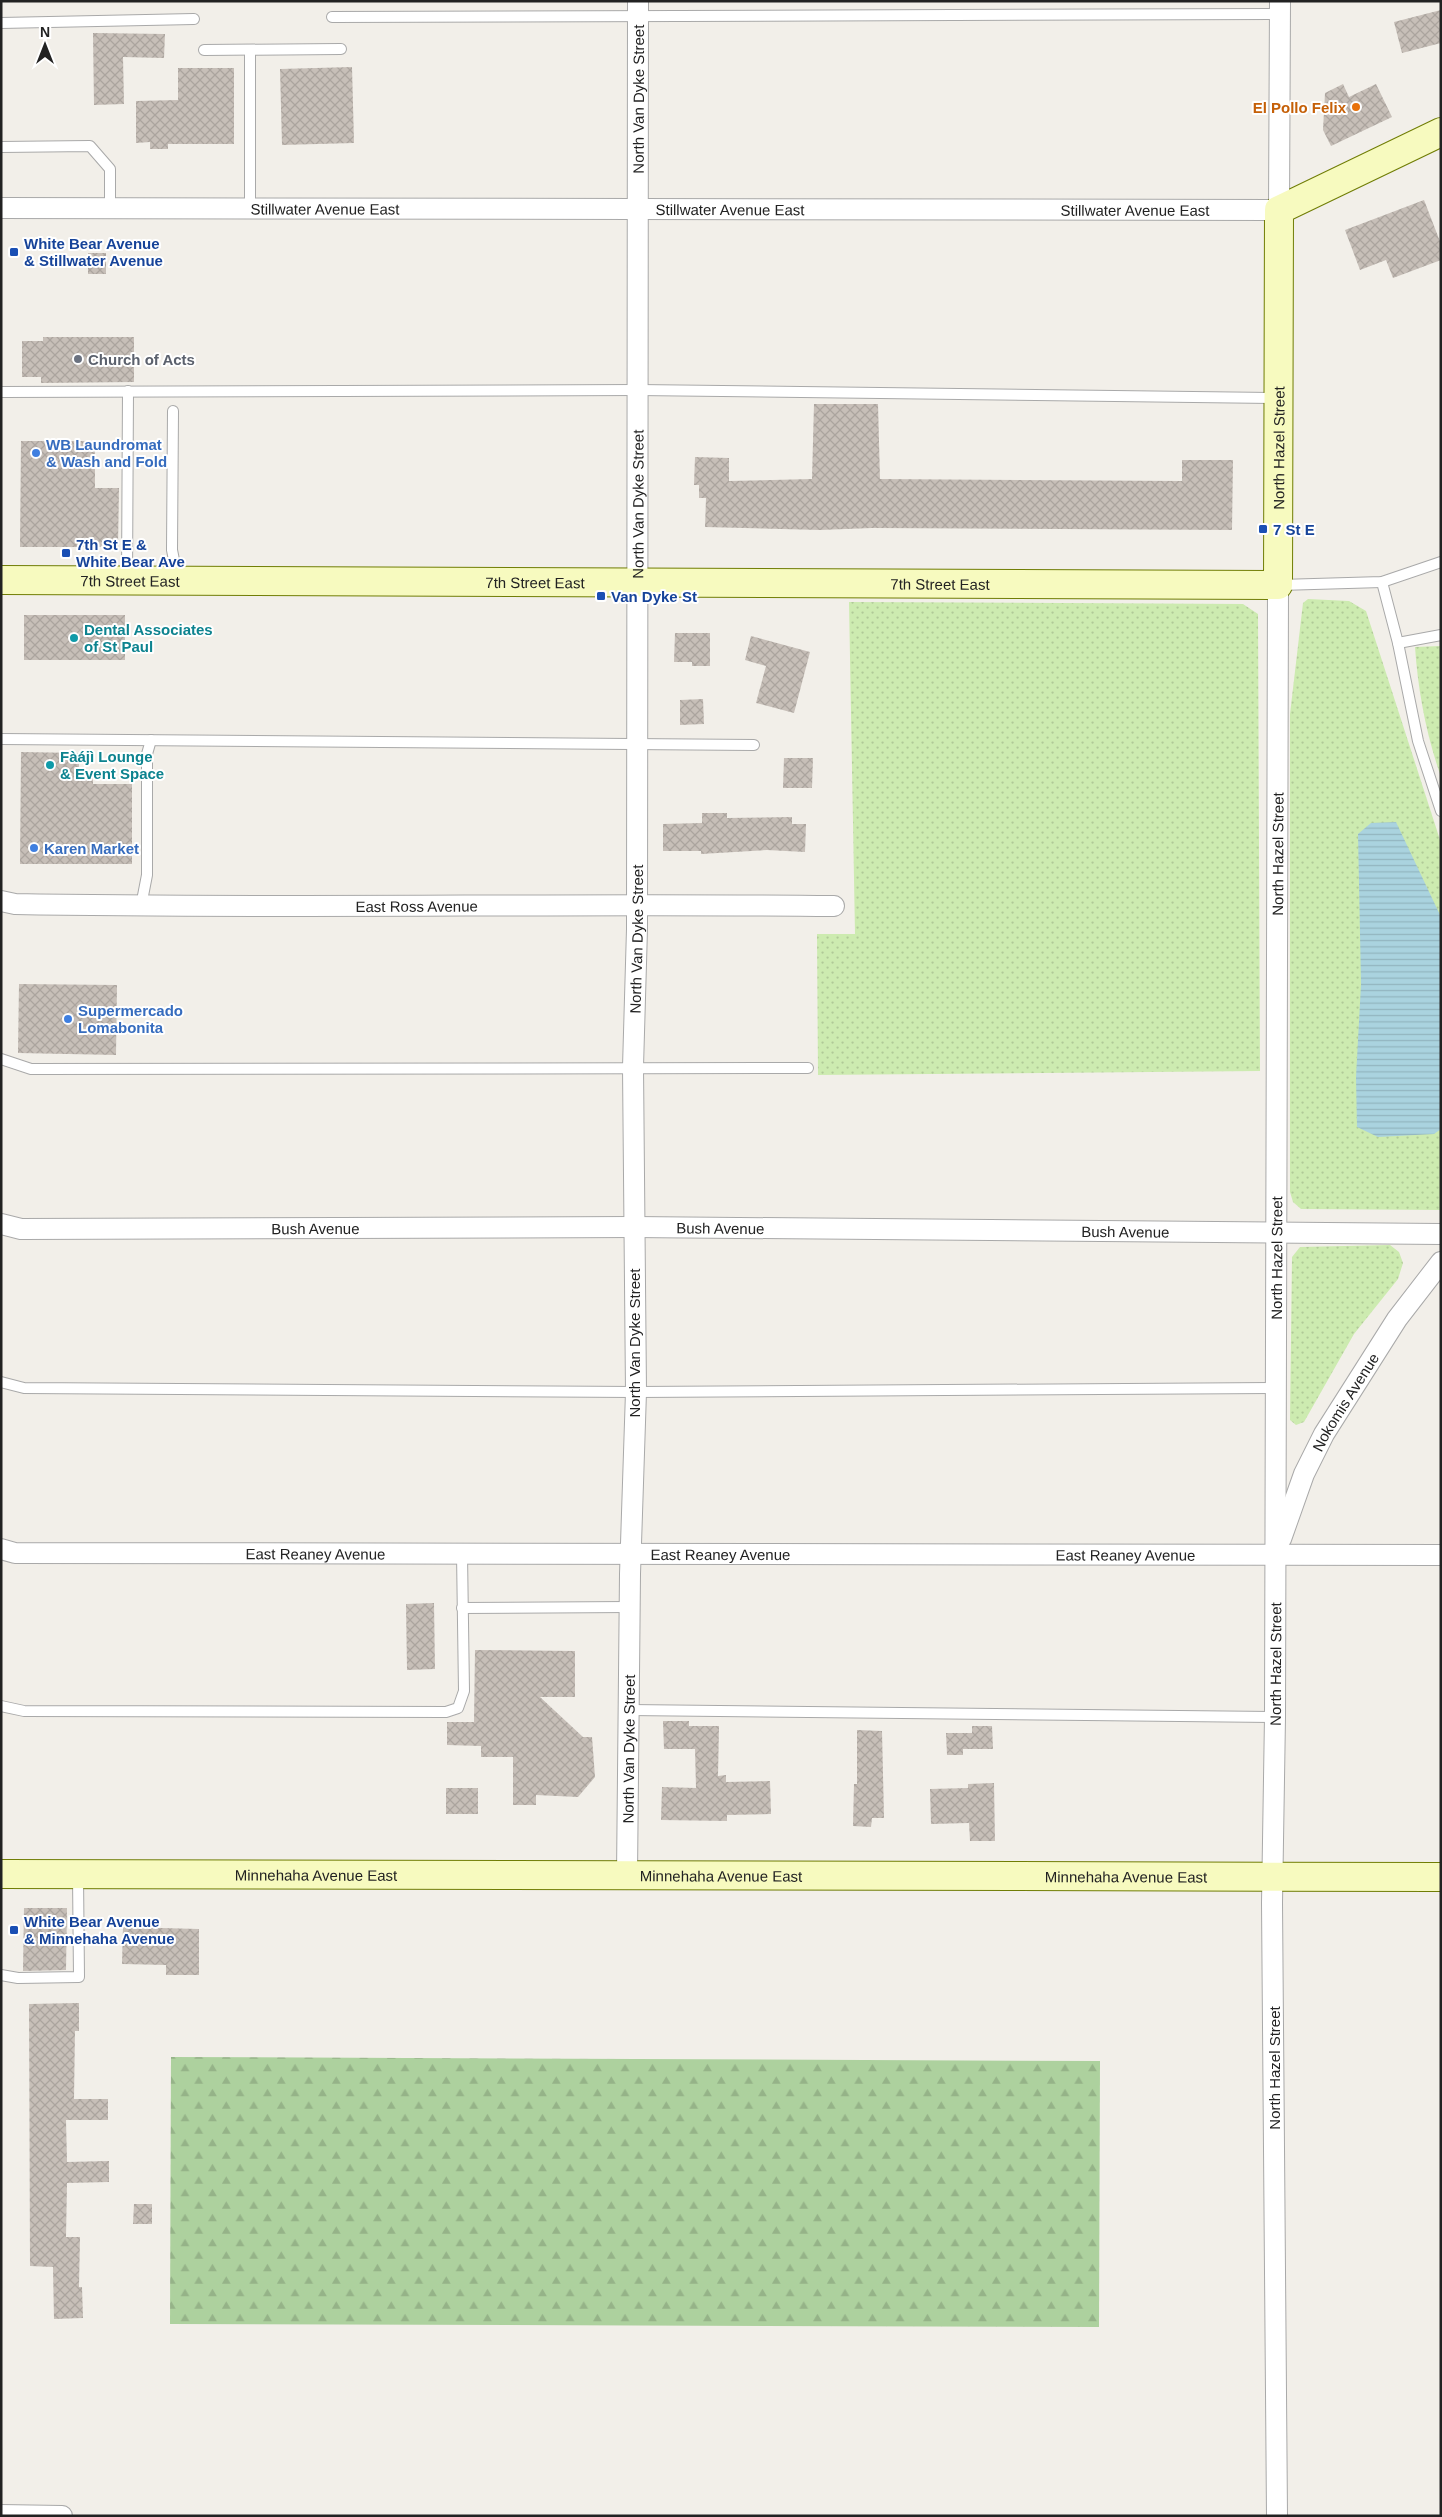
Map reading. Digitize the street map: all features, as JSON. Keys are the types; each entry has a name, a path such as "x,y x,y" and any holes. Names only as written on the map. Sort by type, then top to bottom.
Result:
{"street":[{"name":"North Hazel Street","path":"1277,2516 1272,1877 1276,1555 1280,8"},
{"name":"North Van Dyke Street","path":"627,1875 630,1607 636,1392 633,1068 637,904 638,10"},
{"name":"Stillwater Avenue East","path":"1,208 1279,210 1441,132"},
{"name":"7th Street East","path":"1,580 637,584 1278,585"},
{"name":"East Ross Avenue","path":"1,901 15,904 141,906 637,904 834,906"},
{"name":"Bush Avenue","path":"1,1224 21,1229 634,1227 1441,1234"},
{"name":"Nokomis Avenue","path":"1276,1555 1304,1474 1324,1434 1397,1319 1441,1262"},
{"name":"East Reaney Avenue","path":"1,1549 15,1553 1441,1555"},
{"name":"Minnehaha Avenue East","path":"1,1874 1441,1877"},
{"path":"1,2515 62,2516"}],"lane":[{"path":"332,17 638,10 1280,8"},
{"path":"1,23 194,19"},
{"path":"204,50 340,49"},
{"path":"250,50 250,208"},
{"path":"1,147 90,146 110,169 110,208"},
{"path":"1,392 638,390 1279,398"},
{"path":"127,581 128,392"},
{"path":"173,411 172,550 178,581"},
{"path":"1278,585 1382,582 1441,562"},
{"path":"1382,582 1398,643 1418,741 1441,812"},
{"path":"1398,643 1441,634"},
{"path":"1,739 754,745"},
{"path":"141,906 147,875 147,754 151,740"},
{"path":"1,1059 31,1068 808,1068"},
{"path":"1,1382 24,1388 636,1392 1276,1388"},
{"path":"1,1706 24,1711 446,1712 458,1708 464,1690 462,1554"},
{"path":"462,1608 630,1607"},
{"path":"629,1710 1275,1717"},
{"path":"1,1976 18,1978 79,1977 78,1874"}],"green space":[{"path":"1308,599 1349,601 1366,611 1441,843 1441,1210 1301,1209 1293,1202 1290,1192 1290,714 1303,603"},
{"path":"849,602 1243,604 1258,614 1260,1071 818,1075 817,934 855,934"},
{"path":"1441,646 1441,777 1431,745 1424,712 1418,680 1415,647"},
{"path":"1390,1245 1399,1252 1403,1263 1398,1279 1354,1334 1304,1422 1296,1425 1290,1420 1292,1257 1300,1247"},
{"path":"171,2057 1100,2061 1099,2327 170,2324"}],"water":[{"path":"1396,822 1441,917 1441,1129 1434,1134 1378,1137 1357,1127 1356,1077 1361,984 1358,834 1371,823"}],"building":[{"path":"1441,10 1441,43 1402,53 1394,22"},
{"path":"93,33 165,34 164,58 123,57 124,104 94,105"},
{"path":"352,67 354,143 282,145 280,69"},
{"path":"178,68 234,68 234,144 168,144 168,149 150,149 150,142 136,143 136,101 178,100"},
{"name":"El Pollo Felix","path":"1343,84 1349,97 1376,84 1392,117 1331,146 1323,130 1325,93"},
{"path":"1424,200 1441,244 1441,260 1393,278 1386,260 1360,270 1345,230"},
{"path":"88,253 106,253 106,274 88,274"},
{"name":"Church of Acts","path":"43,337 134,337 134,382 41,383 41,377 22,377 22,341 43,341"},
{"path":"814,404 878,404 880,479 1182,481 1182,460 1233,460 1232,530 872,528 820,530 705,527 706,498 699,498 699,485 694,485 695,457 729,458 729,481 812,479"},
{"path":"21,441 95,441 95,488 119,488 118,547 20,547"},
{"name":"Dental Associates of St Paul","path":"24,615 125,615 125,660 24,660"},
{"path":"675,633 710,633 710,666 692,666 692,662 674,662"},
{"path":"751,636 810,652 794,713 756,703 766,666 745,660"},
{"path":"703,699 704,724 680,725 680,700"},
{"path":"21,752 79,753 79,778 93,778 93,784 132,784 132,864 20,864"},
{"path":"784,758 813,758 812,788 783,788"},
{"path":"702,813 727,813 727,818 792,817 792,824 806,824 805,852 767,850 701,854 701,851 663,851 663,824 702,823"},
{"name":"Supermercado Lomabonita","path":"19,984 117,985 116,1055 18,1053"},
{"path":"434,1603 435,1669 407,1670 406,1604"},
{"path":"475,1650 575,1651 575,1697 540,1697 583,1737 592,1737 595,1777 578,1797 536,1795 536,1805 513,1805 513,1757 481,1757 481,1746 447,1745 447,1722 474,1722"},
{"path":"663,1721 689,1721 689,1726 719,1726 718,1776 726,1775 726,1782 770,1781 771,1814 727,1815 727,1821 661,1820 662,1787 696,1788 695,1749 664,1749"},
{"path":"972,1726 992,1726 993,1749 963,1749 963,1755 947,1755 946,1733 972,1733"},
{"path":"857,1730 882,1731 884,1818 872,1818 871,1827 853,1826 854,1784 857,1784"},
{"path":"994,1783 995,1841 970,1841 969,1823 931,1824 930,1789 968,1788 968,1784"},
{"path":"446,1788 478,1788 478,1814 446,1814"},
{"path":"24,1908 67,1908 66,1970 23,1971"},
{"path":"123,1927 199,1929 199,1975 166,1975 166,1965 122,1964"},
{"path":"79,2003 79,2031 75,2031 74,2099 108,2099 108,2120 66,2120 67,2162 109,2161 109,2182 67,2183 66,2237 80,2237 79,2287 82,2287 83,2318 54,2319 53,2267 30,2266 29,2004"},
{"path":"134,2204 152,2204 152,2224 133,2224"}],"place":[{"name":"El Pollo Felix","path":"1356,107"},
{"name":"White Bear Avenue & Stillwater Avenue","path":"14,252"},
{"name":"Church of Acts","path":"78,359"},
{"name":"WB Laundromat & Wash and Fold","path":"36,453"},
{"name":"7 St E","path":"1263,529"},
{"name":"7th St E & White Bear Ave","path":"66,553"},
{"name":"Van Dyke St","path":"601,596"},
{"name":"Dental Associates of St Paul","path":"74,638"},
{"name":"Fàájì Lounge & Event Space","path":"50,765"},
{"name":"Karen Market","path":"34,848"},
{"name":"Supermercado Lomabonita","path":"68,1019"},
{"name":"White Bear Avenue & Minnehaha Avenue","path":"14,1930"}]}
